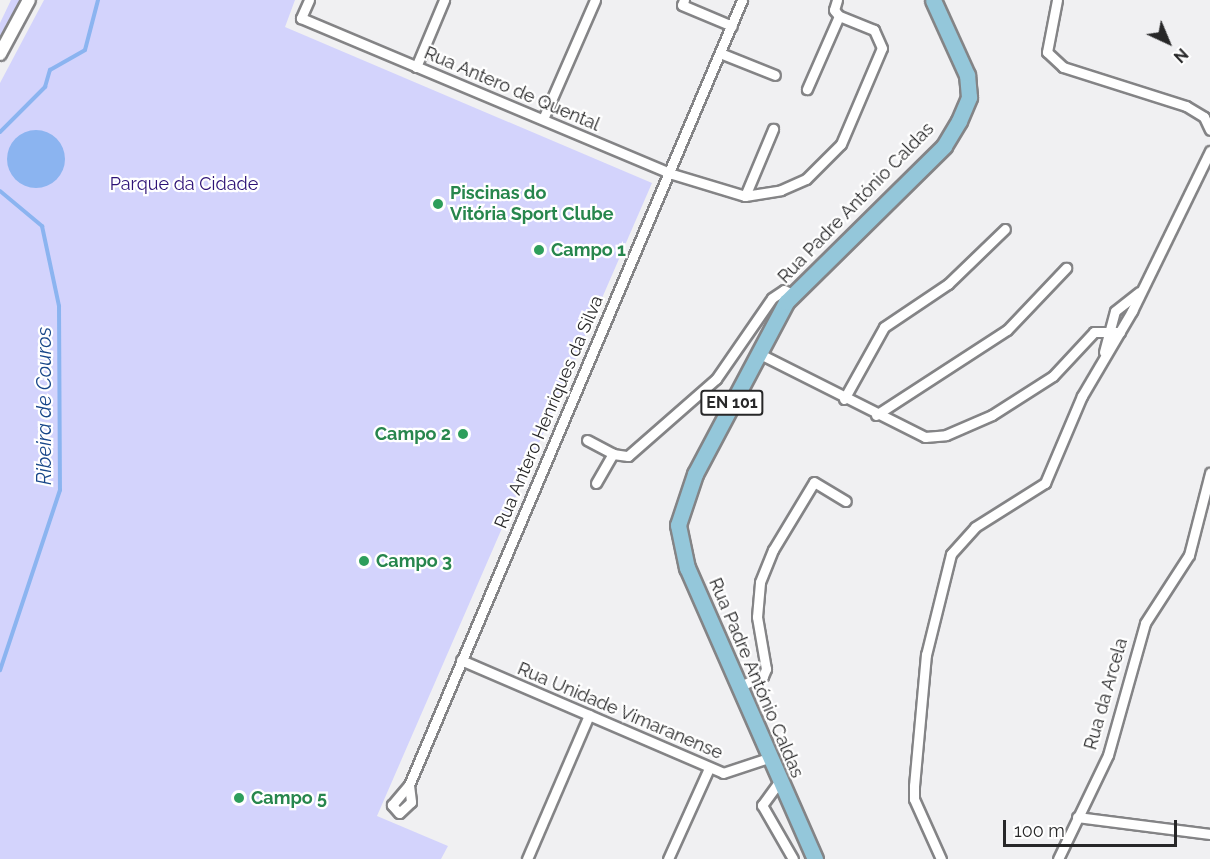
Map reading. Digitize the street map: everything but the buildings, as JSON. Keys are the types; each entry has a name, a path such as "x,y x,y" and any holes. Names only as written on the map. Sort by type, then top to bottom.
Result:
{"main road":[{"name":"Rua Padre António Caldas","path":"815,859 768,758 740,686 687,568 678,525 694,474 758,353 794,294 944,146 959,121 969,97 967,75 933,0"}],"street":[{"path":"0,54 28,0"},
{"name":"Rua Antero de Quental","path":"309,0 301,18 669,173 745,196"},
{"path":"416,67 444,0"},
{"path":"543,119 596,0"},
{"path":"684,0 682,5 732,26"},
{"name":"Rua Antero Henriques da Silva","path":"409,785 742,0"},
{"path":"745,196 781,190 806,179 841,144 882,48 874,30 839,16 834,10 837,0"},
{"path":"1057,0 1047,52 1063,67 1186,106 1204,117 1210,130"},
{"path":"807,89 839,16"},
{"path":"720,52 775,75"},
{"path":"745,196 773,129"},
{"path":"941,859 914,800 914,786 926,655 951,554 975,527 1045,483 1104,355 1120,332 1210,150"},
{"path":"844,399 884,327 948,284 1005,228"},
{"path":"876,415 1007,330 1066,268"},
{"path":"587,440 613,454 628,456 716,379 772,298 784,290 794,294"},
{"path":"1104,355 1108,331 1115,311 1140,292"},
{"path":"758,353 844,399 925,437 946,435 1024,398 1094,332 1120,332"},
{"path":"596,483 613,454"},
{"name":"Rua da Arcela","path":"1058,859 1108,755 1145,623 1189,555 1210,473"},
{"path":"740,686 763,676 766,669 757,617 760,582 773,550 814,482 846,501"},
{"name":"Rua Unidade Vimaranense","path":"461,660 723,773 768,758"},
{"path":"527,859 589,715"},
{"path":"668,859 709,768"},
{"path":"779,783 762,805 793,859"},
{"path":"1077,817 1210,834"}],"green space":[{"path":"11,0 20,0 0,38 0,23"},
{"name":"Parque da Cidade","path":"44,0 295,0 285,27 652,183 377,816 448,846 441,859 0,859 0,83"}],"shaded area":[{"path":"36,130 47,132 60,143 65,159 63,170 52,183 36,188 25,186 12,175 7,159 9,148 20,135"}],"waterway":[{"name":"Ribeira de Couros","path":"0,132 45,87 50,70 85,50 98,0"},
{"name":"Ribeira de Couros","path":"0,191 42,226 59,306 60,490 0,670"}],"place":[{"name":"Piscinas do Vitória Sport Clube","path":"438,204"},
{"name":"Campo 1","path":"539,250"},
{"name":"Campo 2","path":"463,434"},
{"name":"Campo 3","path":"364,561"},
{"name":"Campo 5","path":"239,798"}]}
